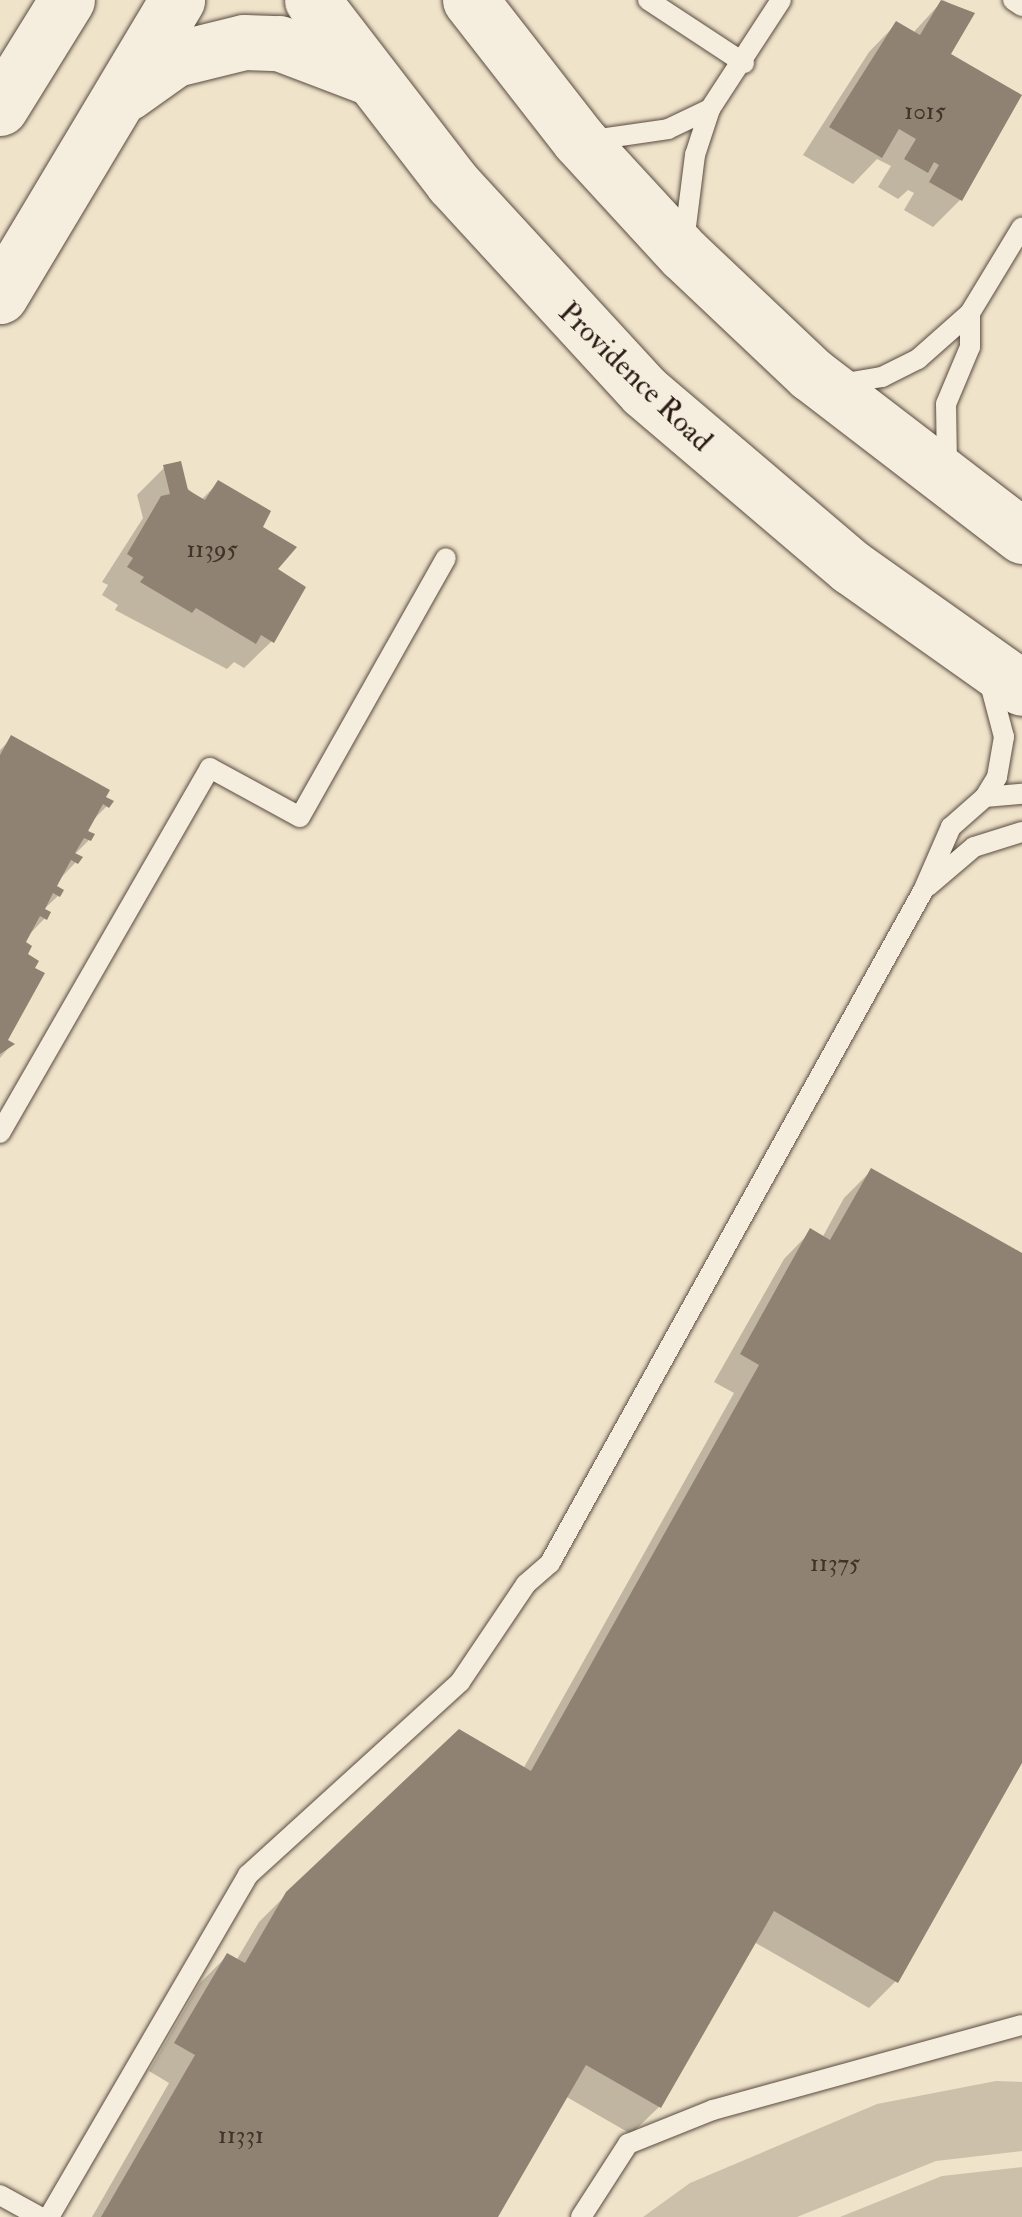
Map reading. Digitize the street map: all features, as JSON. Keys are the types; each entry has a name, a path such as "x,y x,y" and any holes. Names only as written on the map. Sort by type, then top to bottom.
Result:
{"main road":[{"path":"30,60 51,0"},
{"path":"0,108 67,0"},
{"path":"0,296 177,0"},
{"name":"Providence Road","path":"312,0 368,77 526,268 644,391 778,508 1000,674"},
{"path":"470,0 579,140 684,254 822,384 1022,536"},
{"path":"116,101 175,59 244,42 279,43 368,77"}],"lane":[{"path":"648,0 744,62"},
{"path":"684,254 689,188 710,110 781,0"},
{"path":"1014,0 1022,6"},
{"path":"579,140 645,135 710,110"},
{"path":"822,384 860,382 901,370 970,314 1022,228"},
{"path":"950,484 946,404 970,347 970,314"},
{"path":"0,1132 210,768 300,817 446,558"},
{"path":"49,2217 248,1875 460,1682 526,1584 550,1563 923,891 952,826 985,797 998,777 1004,737 1000,674"},
{"path":"985,797 1022,794"},
{"path":"923,891 974,847 1022,832"},
{"path":"581,2217 628,2144 713,2110 1022,2025"},
{"path":"0,2195 40,2217"}],"shaded area":[{"path":"996,2081 1022,2082 1022,2151 936,2161 797,2217 643,2217 690,2183 877,2104"},
{"path":"1022,2167 1022,2217 840,2217 942,2176"}],"building":[{"path":"941,0 975,13 951,54 1022,95 962,201 929,182 939,165 934,162 928,173 904,159 916,139 899,129 882,158 829,127 896,21 920,35"},
{"path":"181,461 188,490 205,500 218,480 271,511 263,527 297,547 278,569 306,587 274,643 261,635 256,644 196,608 192,613 140,582 144,577 127,567 133,558 127,554 161,496 170,494 163,465"},
{"path":"11,735 110,790 106,797 114,801 109,808 103,804 88,831 95,834 91,841 84,838 75,853 83,857 78,864 71,860 57,886 64,890 60,897 53,893 45,909 51,912 47,920 40,916 26,942 32,946 28,954 39,961 35,968 45,973 8,1040 15,1044 0,1054 0,755"},
{"path":"871,1168 1022,1253 1022,1763 898,1983 774,1911 661,2108 586,2065 498,2217 101,2217 195,2055 174,2043 227,1953 245,1963 286,1892 459,1729 531,1771 759,1365 740,1354 810,1228 830,1240"}]}
